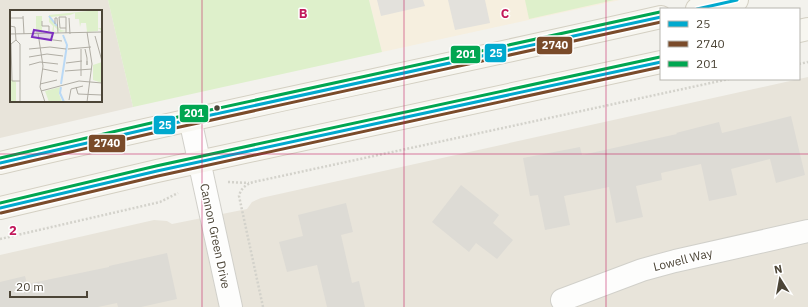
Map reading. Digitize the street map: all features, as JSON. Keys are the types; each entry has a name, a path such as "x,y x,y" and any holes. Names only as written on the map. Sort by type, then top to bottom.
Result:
{"main road":[{"path":"701,8 737,0"},
{"path":"0,163 190,119 660,17"},
{"path":"0,208 660,62"}],"street":[{"name":"Cannon Green Drive","path":"190,119 230,307"},
{"name":"Lowell Way","path":"562,300 642,270 675,261 808,231"}],"path":[{"path":"263,307 239,196 240,191 251,183 724,80"},
{"path":"228,182 251,183"},
{"path":"0,239 160,202 179,192"}],"shaded area":[{"path":"0,0 108,0 133,107 0,138"},
{"path":"369,0 620,0 382,52"},
{"path":"377,0 423,0 425,6 381,16"},
{"path":"448,0 485,0 490,23 455,30"},
{"path":"808,77 808,307 0,307 0,255 154,220 167,221 172,224 247,209 252,202 261,198 800,80"}],"green space":[{"path":"108,0 369,0 382,52 133,107"},
{"path":"525,0 614,0 529,19"}],"building":[{"path":"791,116 805,175 776,183 770,159 731,169 737,195 709,201 701,164 661,173 662,180 636,186 643,217 616,223 609,187 564,196 570,225 545,230 538,195 530,196 523,158 580,147 582,155 677,134 676,133 719,122 722,133"},
{"path":"461,185 499,215 493,223 513,240 497,259 476,243 469,252 432,222"},
{"path":"346,203 353,232 341,235 352,283 359,281 365,307 327,307 317,265 287,272 279,242 303,236 298,215"},
{"path":"167,253 177,299 141,307 118,307 117,303 98,307 0,307 0,282 25,276 27,284"}],"transit line":[{"name":"25","path":"701,8 737,0"},
{"name":"201","path":"0,158 164,120 660,12"},
{"name":"25","path":"0,163 165,125 660,17"},
{"name":"2740","path":"1,168 166,130 660,22"},
{"name":"201","path":"0,203 156,166 660,57"},
{"name":"25","path":"0,208 157,171 660,62"},
{"name":"2740","path":"1,213 158,176 660,67"}]}
